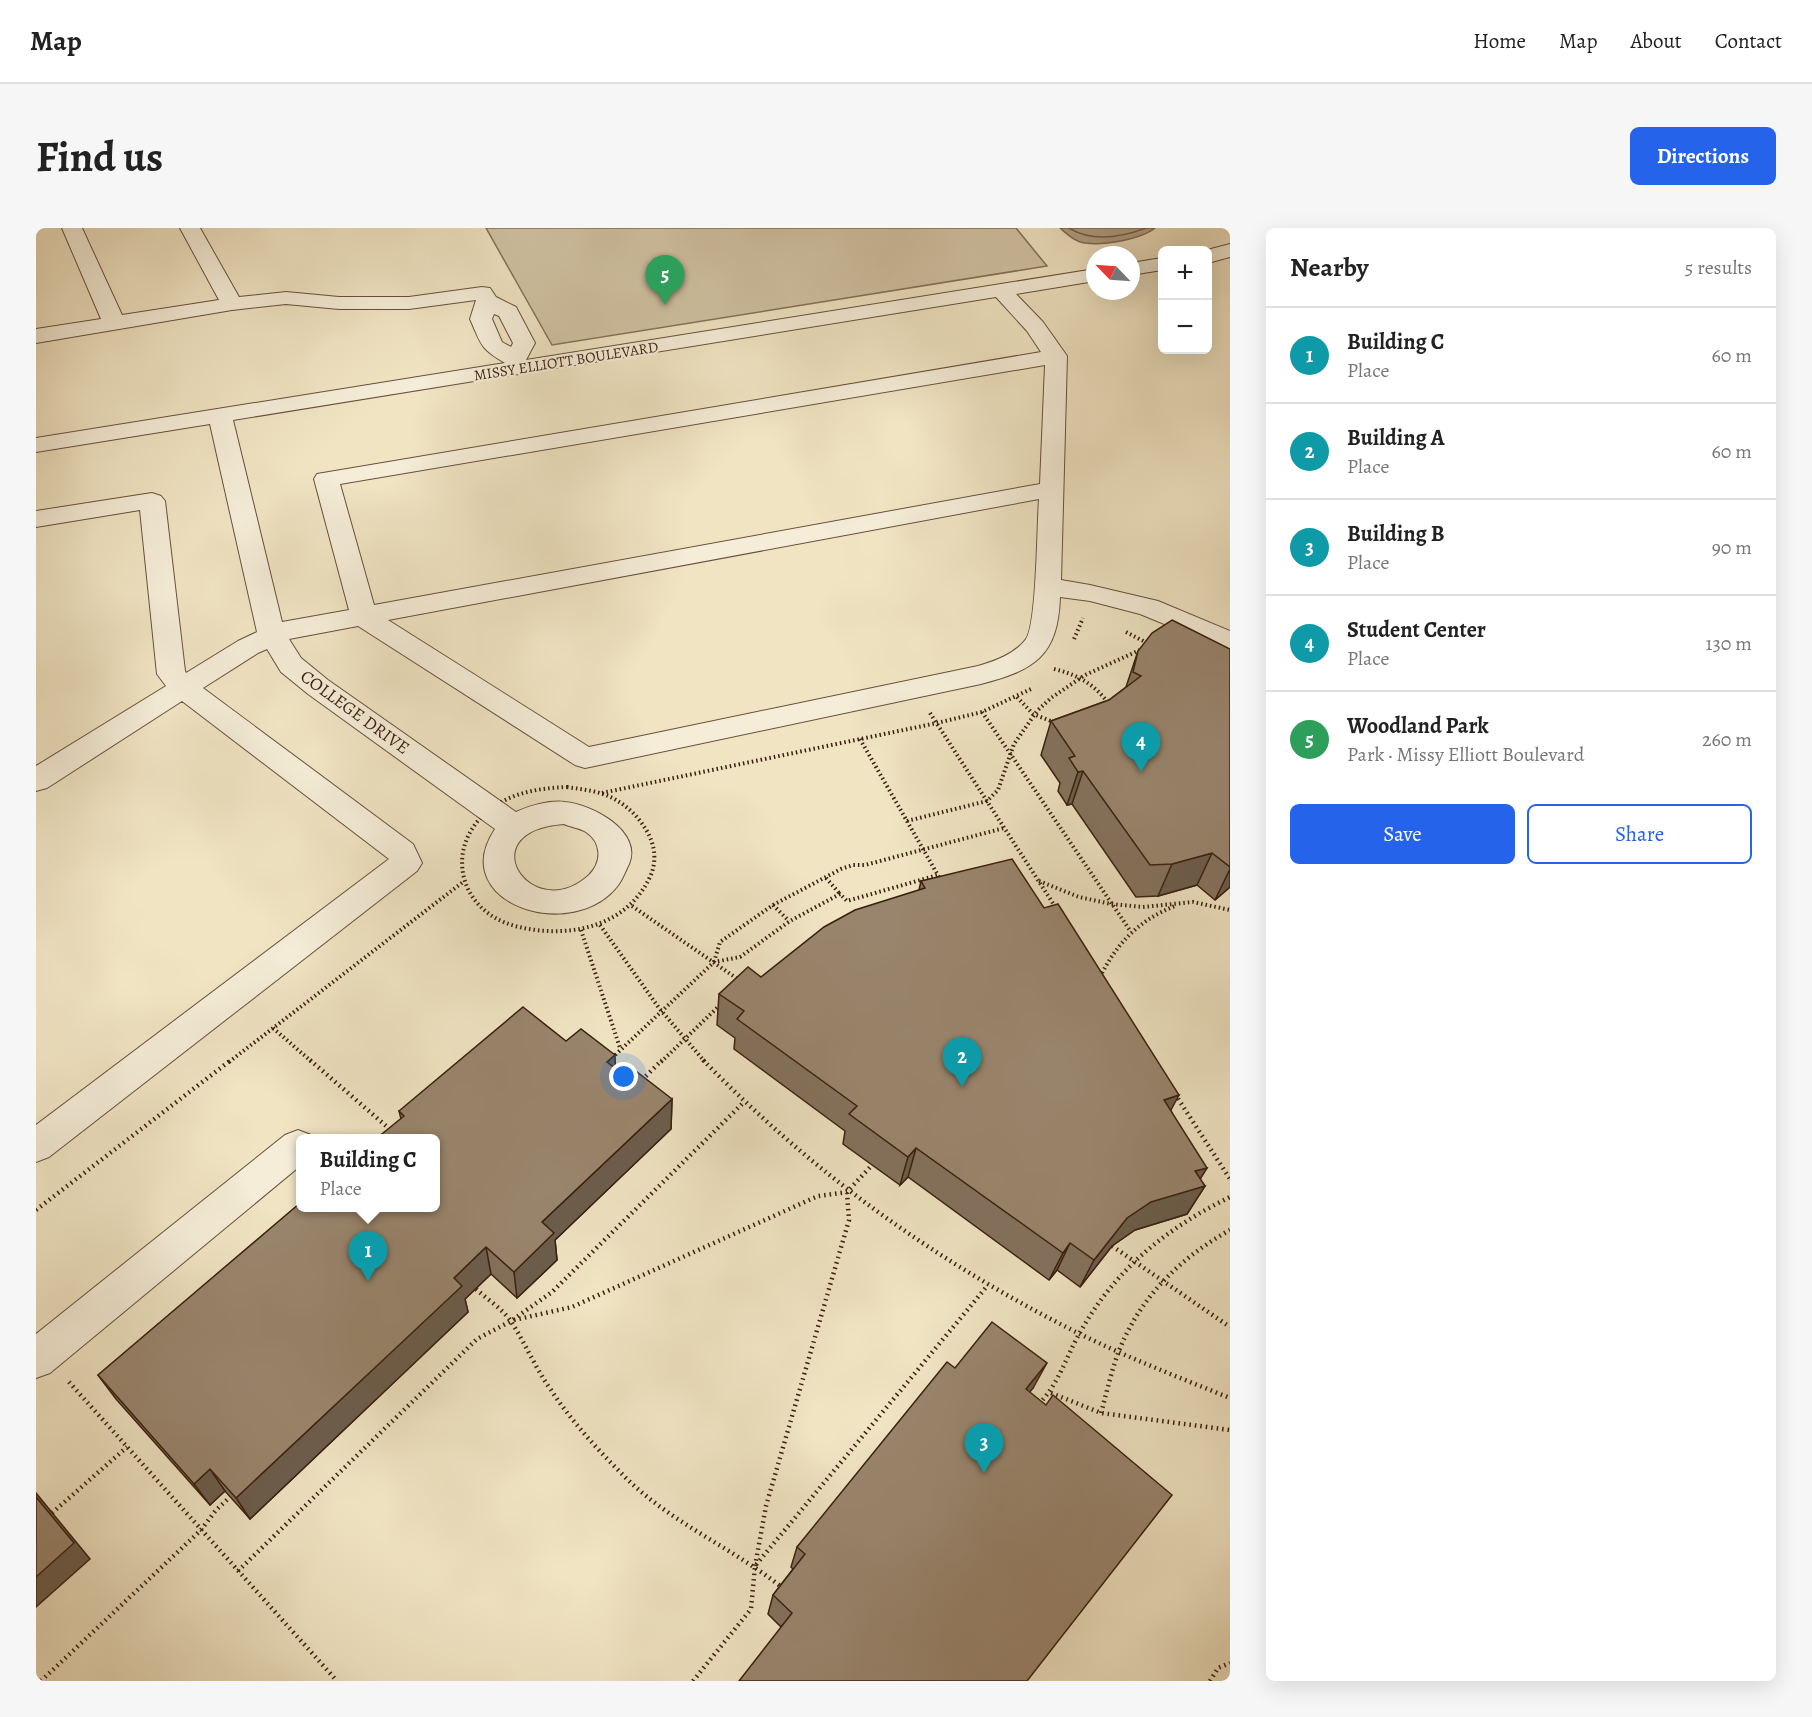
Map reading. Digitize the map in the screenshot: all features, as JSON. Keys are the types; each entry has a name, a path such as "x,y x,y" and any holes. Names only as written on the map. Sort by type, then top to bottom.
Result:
{"street":[{"path":"72,228 114,323"},
{"path":"190,228 232,304"},
{"path":"1212,256 1230,250"},
{"path":"1212,257 1230,255"},
{"path":"1140,268 1158,265"},
{"name":"MISSY ELLIOTT BOULEVARD","path":"36,445 517,363 1086,276"},
{"path":"1001,290 1048,344 1056,356 1058,368 1046,618 1041,637 1028,654 1007,667 917,689 585,758 364,617 326,479 1056,356"},
{"path":"36,336 232,304 286,298 339,303 409,303 485,298 481,319 493,346 517,363"},
{"name":"COLLEGE DRIVE","path":"220,415 272,636 291,665 318,687 502,818"},
{"path":"36,780 248,647 282,631 1052,489"},
{"path":"36,519 152,501 171,674 184,687 402,852 406,863 36,1146"},
{"path":"1048,587 1090,593 1148,607 1230,642"},
{"path":"40,1356 296,1148"}],"path":[{"path":"907,821 987,801 1002,785 1014,744 1034,716 1064,688 1118,659 1154,646"},
{"path":"1053,669 1081,677 1095,686 1105,699 1105,711"},
{"path":"917,689 923,702 1057,909"},
{"path":"1017,697 1021,706 1034,716 1060,725"},
{"path":"982,712 1131,932"},
{"path":"860,739 942,882"},
{"path":"567,787 601,793 621,802 640,819 652,839 655,862 649,884 632,906 600,925 581,930 548,933 517,928 491,915 472,897 463,882 461,852 474,825 502,818 510,797 538,789 567,787"},
{"path":"605,1067 620,1048 714,962 720,942 773,905 853,865 866,865 1004,828"},
{"path":"826,878 847,901 938,875"},
{"path":"1038,880 1078,897 1111,904 1143,907 1193,902 1215,909 1230,910"},
{"path":"36,1210 463,882"},
{"path":"714,962 740,957 790,921 840,894"},
{"path":"1100,976 1115,949 1131,932 1152,916 1184,902"},
{"path":"773,905 790,921"},
{"path":"632,906 743,983"},
{"path":"600,925 660,1011 684,1039 744,1102 847,1192 957,1267 988,1285 1119,1352 1230,1398"},
{"path":"581,930 620,1048"},
{"path":"1094,967 1106,986"},
{"path":"641,1080 726,999"},
{"path":"273,1028 395,1134"},
{"path":"1174,1092 1230,1179"},
{"path":"238,1571 477,1339 511,1321 552,1292 744,1102"},
{"path":"511,1321 572,1307 818,1196 847,1192 872,1165"},
{"path":"693,1681 751,1610 755,1566 766,1506 849,1220 847,1192"},
{"path":"1035,1408 1051,1393 1079,1333 1103,1292 1132,1260 1174,1227 1230,1197"},
{"path":"1101,1413 1119,1352 1139,1310 1175,1266 1206,1242 1230,1230"},
{"path":"1112,1246 1230,1327"},
{"path":"755,1566 988,1285"},
{"path":"476,1288 511,1321 549,1388 596,1449 655,1504 690,1528 755,1566 785,1590"},
{"path":"40,1356 127,1447 337,1681"},
{"path":"1051,1393 1101,1413 1230,1430"},
{"path":"52,1513 127,1447"},
{"path":"41,1681 201,1530 216,1510 230,1497"},
{"path":"1210,1681 1218,1668 1230,1663"}],"shaded area":[{"path":"486,228 1016,228 1047,266 552,345"}],"water":[{"path":"1060,228 1155,228 1132,238 1093,244 1078,241"}],"building":[{"path":"1172,620 1230,649 1230,867 1212,853 1172,864 1150,865 1083,771 1078,772 1069,758 1075,756 1051,721 1109,700 1141,676 1133,672 1138,651 1152,633"},
{"path":"1012,859 1044,908 1058,904 1179,1095 1164,1100 1207,1168 1195,1171 1205,1186 1151,1202 1127,1218 1094,1260 1070,1243 1063,1253 916,1148 908,1157 849,1114 857,1106 737,1019 744,1011 719,994 748,967 761,977 824,927 855,910 925,888 921,881"},
{"path":"523,1007 566,1041 581,1029 615,1055 607,1062 629,1079 637,1072 672,1099 542,1222 554,1233 514,1272 486,1247 454,1278 462,1286 236,1498 210,1469 194,1484 98,1375 296,1206 296,1212 440,1212 440,1134 382,1134 404,1116 399,1111"},
{"path":"992,1322 1047,1363 1026,1389 1046,1405 1053,1395 1172,1495 1027,1681 739,1681 792,1613 773,1595 805,1554 797,1547 947,1362 955,1368"},
{"path":"36,1497 74,1543 36,1577"}],"place":[{"name":"Woodland Park","path":"665,305"},
{"name":"Student Center","path":"1141,772"},
{"name":"Building A","path":"962,1087"},
{"name":"Building C","path":"368,1281"},
{"name":"Building B","path":"984,1473"}]}
